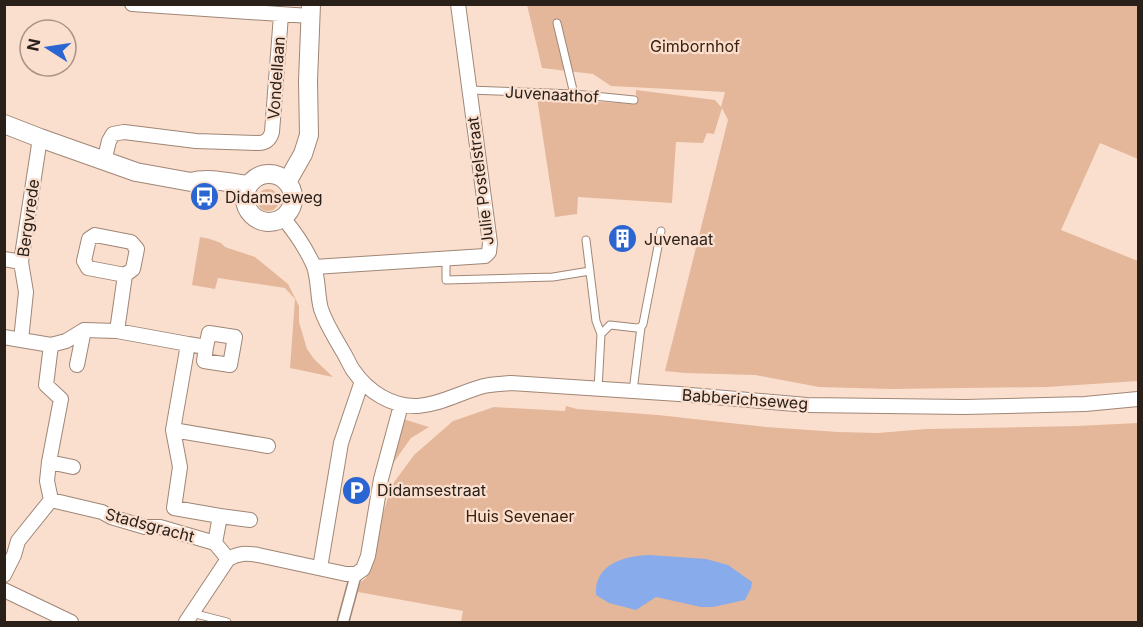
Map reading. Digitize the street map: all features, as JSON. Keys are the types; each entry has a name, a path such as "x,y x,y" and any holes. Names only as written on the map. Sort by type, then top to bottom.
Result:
{"street":[{"path":"132,4 281,15 311,10"},
{"name":"Julie Postelstraat","path":"314,267 485,256 489,252 490,243 458,4"},
{"name":"Vondellaan","path":"281,178 296,168 309,135 308,81 311,10"},
{"name":"Vondellaan","path":"104,161 113,134 124,132 196,141 263,143 268,140 272,132 281,15"},
{"path":"4,124 136,172 191,182 195,185 246,192"},
{"name":"Bergvrede","path":"21,340 26,292 21,262 40,138"},
{"path":"265,174 281,178 291,187 293,201 288,213 271,223 258,220 248,212 246,192 251,181 265,174"},
{"path":"189,618 228,559 236,555 244,553 258,555 346,574 356,574 363,569 368,556 381,479 401,405 385,399 362,381 352,369 328,327 320,306 314,267 294,231 283,218"},
{"path":"4,259 21,262"},
{"path":"117,331 126,274"},
{"path":"4,337 51,345 66,341 84,330 117,331 206,347"},
{"path":"77,366 84,330"},
{"path":"188,344 173,430 268,446"},
{"path":"4,575 18,541 51,500 47,481 61,399 46,385 51,345"},
{"path":"320,568 341,443 362,381"},
{"name":"Babberichseweg","path":"401,405 420,406 441,402 485,386 511,383 598,389 634,384 807,405 964,407 1085,404 1138,399"},
{"name":"Stadsgracht","path":"173,430 180,467 174,508 250,520"},
{"path":"49,462 74,467"},
{"name":"Stadsgracht","path":"51,500 102,512 145,527 160,527 215,543 228,559"},
{"name":"Stadsgracht","path":"215,543 220,516"},
{"path":"343,622 356,574"},
{"path":"4,590 71,622"}],"lane":[{"path":"557,23 574,94"},
{"name":"Juvenaathof","path":"469,90 574,94 634,100"},
{"path":"634,384 641,327 660,231"},
{"path":"586,240 596,321 601,334 598,389"},
{"path":"446,259 446,280 553,277 590,272"},
{"path":"601,334 610,325 641,327"},
{"path":"189,618 227,622"}],"green space":[{"name":"Gimbornhof","path":"527,5 1138,5 1138,159 1100,143 1061,230 1138,261 1138,381 1047,387 891,389 819,387 755,375 665,371 728,120 722,108 714,134 707,133 703,143 676,142 672,203 578,197 577,214 555,217 537,98 636,104 636,90 715,100 721,107 725,92 611,86 593,74 542,68"},
{"path":"264,189 272,189 279,196 279,204 272,211 264,211 257,204 257,196"},
{"path":"200,237 255,257 288,284 299,306 299,322 307,349 333,377 290,368 295,299 285,288 218,278 215,289 192,285"},
{"name":"Huis Sevenaer","path":"566,406 577,409 838,432 878,433 926,429 1138,423 1138,622 461,622 463,611 358,592 361,582 366,578 372,548 392,485 414,455 453,421 494,407 565,411"},
{"path":"403,419 429,427 411,438 387,474"}],"water":[{"path":"649,555 706,559 728,565 752,582 751,588 745,600 713,607 701,607 656,597 636,610 609,603 596,595 597,584 605,569 630,557"}],"place":[{"name":"Didamseweg","path":"204,197"},
{"name":"Juvenaat","path":"623,239"},
{"name":"Didamsestraat","path":"356,490"}]}
